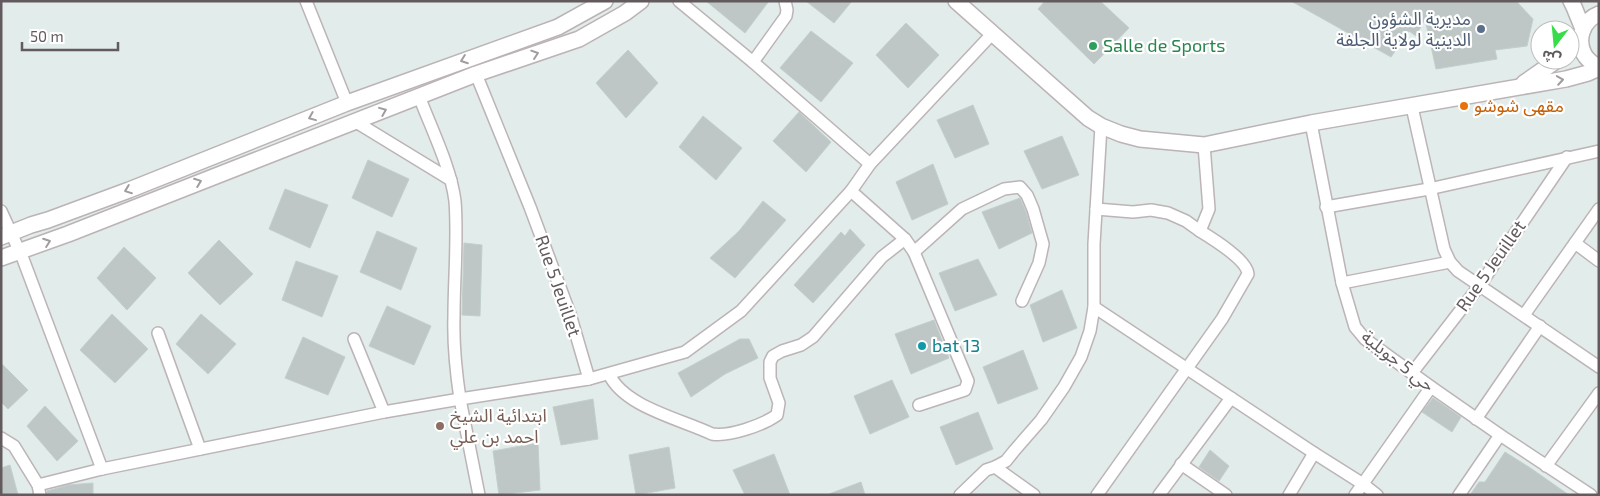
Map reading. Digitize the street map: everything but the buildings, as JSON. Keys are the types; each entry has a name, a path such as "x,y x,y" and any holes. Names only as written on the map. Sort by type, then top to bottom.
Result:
{"main road":[{"path":"6,235 129,190 347,103 558,26 606,1"},
{"path":"1,258 476,74 579,39 625,13 641,1"},
{"path":"956,1 1088,118 1101,126 1140,139 1204,145 1310,123 1566,79 1599,68"},
{"path":"1571,1 1576,20"},
{"path":"1580,34 1587,21 1599,14"},
{"path":"1580,44 1584,55 1599,68"},
{"path":"1519,86 1544,70"}],"street":[{"path":"306,1 347,103"},
{"path":"679,1 753,62 870,164"},
{"path":"753,62 786,16 785,1"},
{"path":"1,438 14,446 39,490 102,469 384,412 589,379 685,352 741,311 851,191 870,164 992,34"},
{"name":"Rue 5 Jeuillet","path":"476,74 557,278 570,314 589,379"},
{"path":"420,96 452,180 456,228 454,318 456,371 480,494"},
{"path":"1412,106 1429,189 1444,249 1450,262 1458,271 1599,367"},
{"path":"356,122 452,180"},
{"name":"حي 5 جويلية","path":"1310,123 1342,283 1355,327 1365,339 1431,387 1591,495"},
{"path":"960,495 986,470 1006,461 1064,387 1081,357 1090,331 1094,307 1094,244 1101,126"},
{"path":"1200,231 1209,209 1204,145"},
{"path":"1326,207 1429,189 1599,151"},
{"name":"Rue 5 Jeuillet","path":"1412,373 1480,285 1567,157"},
{"path":"914,252 962,210 1004,189 1020,188 1027,195 1033,209 1043,244 1039,263 1022,301"},
{"path":"851,191 905,240 914,252 968,381 965,390 919,405"},
{"path":"1096,208 1133,212 1151,210 1168,213 1186,221 1213,239 1248,268 1248,274 1222,319 1186,367 1097,495"},
{"path":"1524,315 1599,210"},
{"path":"1,211 6,235 19,252 102,469"},
{"path":"609,374 613,382 635,402 712,434 720,436 765,423 776,415 779,403 770,378 770,362 773,356 801,345 812,337 882,257 905,240"},
{"path":"1576,243 1599,260"},
{"path":"1342,283 1450,262"},
{"path":"1094,307 1377,495"},
{"path":"1476,419 1540,326"},
{"path":"158,333 200,449"},
{"path":"354,339 384,412"},
{"path":"1356,495 1431,387"},
{"path":"1546,466 1599,393"},
{"path":"1159,495 1231,398"},
{"path":"1459,495 1500,435"},
{"path":"1289,495 1314,453"},
{"path":"1181,464 1226,495"},
{"path":"995,467 1034,495"}],"place":[{"name":"مديرية الشؤون الدينية لولاية الجلفة","path":"1481,29"},
{"name":"Salle de Sports","path":"1093,46"},
{"name":"مقهى شوشو","path":"1464,106"},
{"name":"bat 13","path":"922,346"},
{"name":"ابتدائية الشيخ احمد بن علي","path":"440,426"}]}
